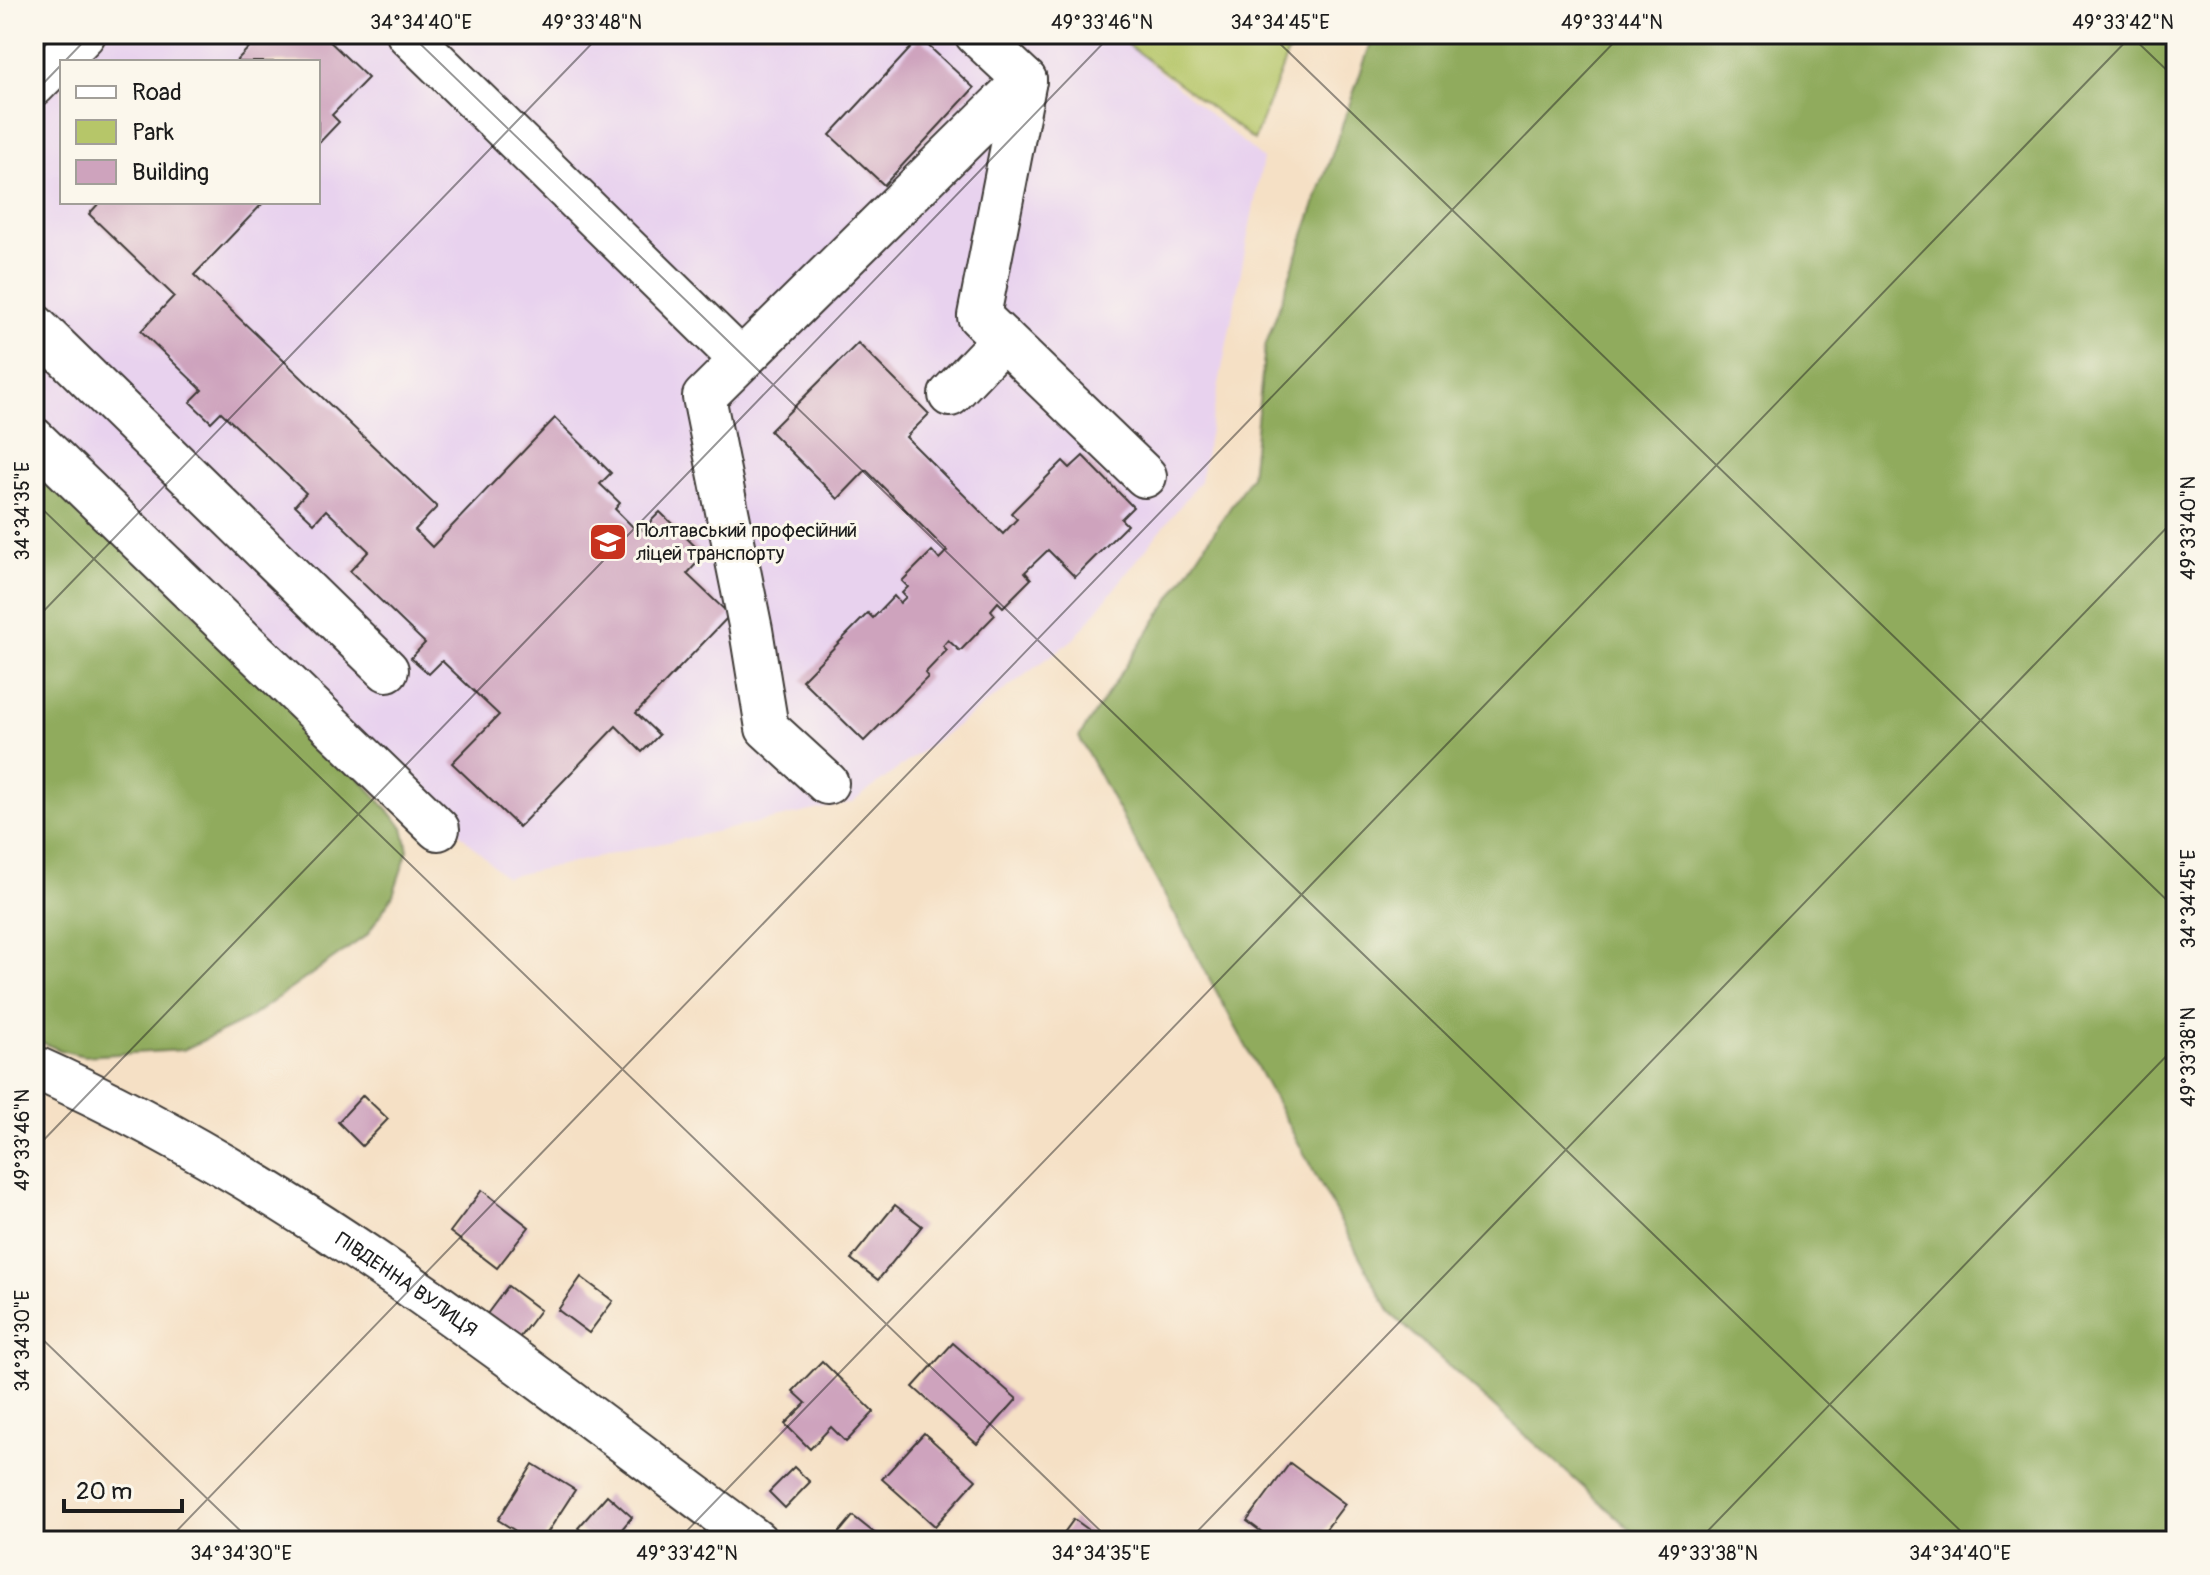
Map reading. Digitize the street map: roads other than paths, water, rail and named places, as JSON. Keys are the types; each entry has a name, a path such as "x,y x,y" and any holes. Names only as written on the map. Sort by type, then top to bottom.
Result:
{"street":[{"path":"34,85 84,34"},
{"path":"408,34 741,360"},
{"path":"976,34 1025,80"},
{"path":"827,783 767,728 751,630 704,397 1025,80"},
{"path":"1025,80 979,316 1145,476"},
{"path":"34,325 387,670"},
{"path":"950,395 1003,339"},
{"path":"34,439 438,829"},
{"name":"ПІВДЕННА ВУЛИЦЯ","path":"34,1067 105,1098 272,1192 426,1296 756,1541"}],"place":[{"name":"Полтавський професійний ліцей транспорту","path":"608,542"}]}
